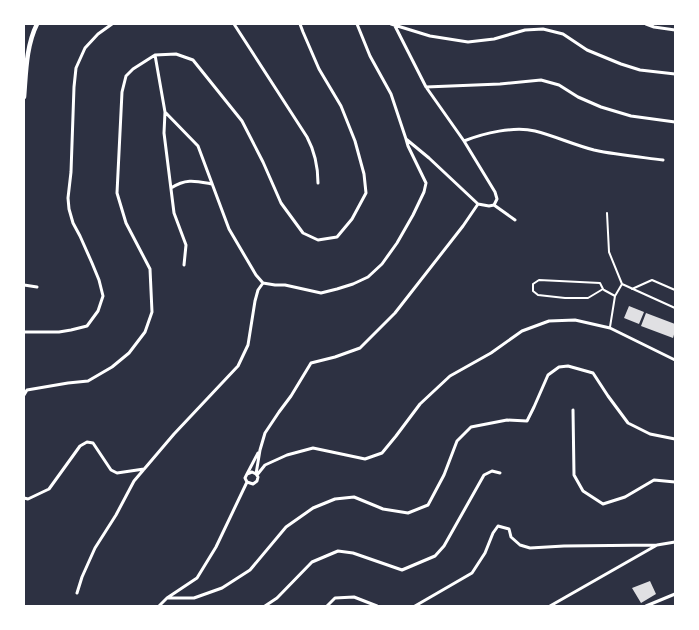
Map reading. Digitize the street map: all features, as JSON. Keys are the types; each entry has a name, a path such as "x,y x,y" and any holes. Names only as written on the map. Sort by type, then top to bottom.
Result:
{"main road":[{"path":"24,97 28,57 38,24"}],"street":[{"path":"24,332 59,332 87,326 98,311 103,296 99,280 73,223 68,198 76,68 84,48 98,34 112,24"},
{"path":"234,24 307,137 315,155 318,183"},
{"path":"24,395 27,390 68,382 88,381 112,367 130,353 145,332 152,312 150,269 126,223 117,194 122,92 126,76 133,69 155,55 176,54 193,60 242,121 282,203 303,233 318,240 337,237 352,219 366,193 364,174 355,140 341,106 319,70 300,24"},
{"path":"165,112 198,146 229,229 263,283 285,285 321,293 353,284 368,277 382,264 414,214 426,183 408,146 391,94 370,56 356,24"},
{"path":"646,24 675,30"},
{"path":"393,25 430,36 468,42 494,39 524,30 543,29 563,34 587,50 620,64 640,70 675,74"},
{"path":"393,25 426,86 464,141 495,192 496,199 494,205"},
{"path":"155,55 165,112 164,133 174,213 186,245 184,265"},
{"path":"426,86 500,84 541,80 559,85 578,97 600,107 631,116 675,122"},
{"path":"464,141 511,129 533,130 593,150 663,160"},
{"path":"406,139 478,204 494,205 515,220"},
{"path":"171,188 180,182 195,180 213,185"},
{"path":"158,606 197,578 216,547 247,482 245,478 260,450 266,432 311,363 360,348 400,307 464,226 478,204"},
{"path":"77,593 95,548 116,515 134,481 174,434 238,366 248,345 255,302 258,290 263,283"},
{"path":"24,286 37,287"},
{"path":"257,474 266,465 287,455 313,448 365,459 382,453 420,404 450,376 491,353 522,331 549,321 575,320 610,328 675,360"},
{"path":"167,598 194,598 222,588 250,570 286,527 313,508 335,499 354,497 383,509 408,513 428,505 444,475 457,441 471,427 506,420 527,421 548,375 559,366 568,366 593,373 628,423 650,434 675,439"},
{"path":"573,410 574,475 584,491 604,504 625,497 654,480 675,482"},
{"path":"24,498 28,499 49,489 80,446 87,442 93,443 110,470 118,473 144,469"},
{"path":"247,482 255,484 257,481 260,450"},
{"path":"265,606 276,598 312,562 338,551 353,553 402,570 435,556 444,546 484,475 492,471 500,473"},
{"path":"247,474 252,472 257,474"},
{"path":"415,606 472,573 485,554 493,533 498,526 509,529 512,537 520,545 530,548 657,545 675,542"},
{"path":"550,606 657,545"},
{"path":"646,606 675,594"},
{"path":"327,606 335,598 354,596 376,606"}],"lane":[{"path":"607,213 609,252 622,284 675,308"},
{"path":"603,290 588,298 565,298 538,295 533,291 533,284 539,280 600,283 603,290 615,296"},
{"path":"632,289 652,280 675,290"},
{"path":"610,328 615,296 622,284"}],"building":[{"path":"629,306 644,312 639,324 624,318"},
{"path":"646,313 675,324 673,338 641,326"},
{"path":"650,581 656,594 641,603 632,588"}]}
